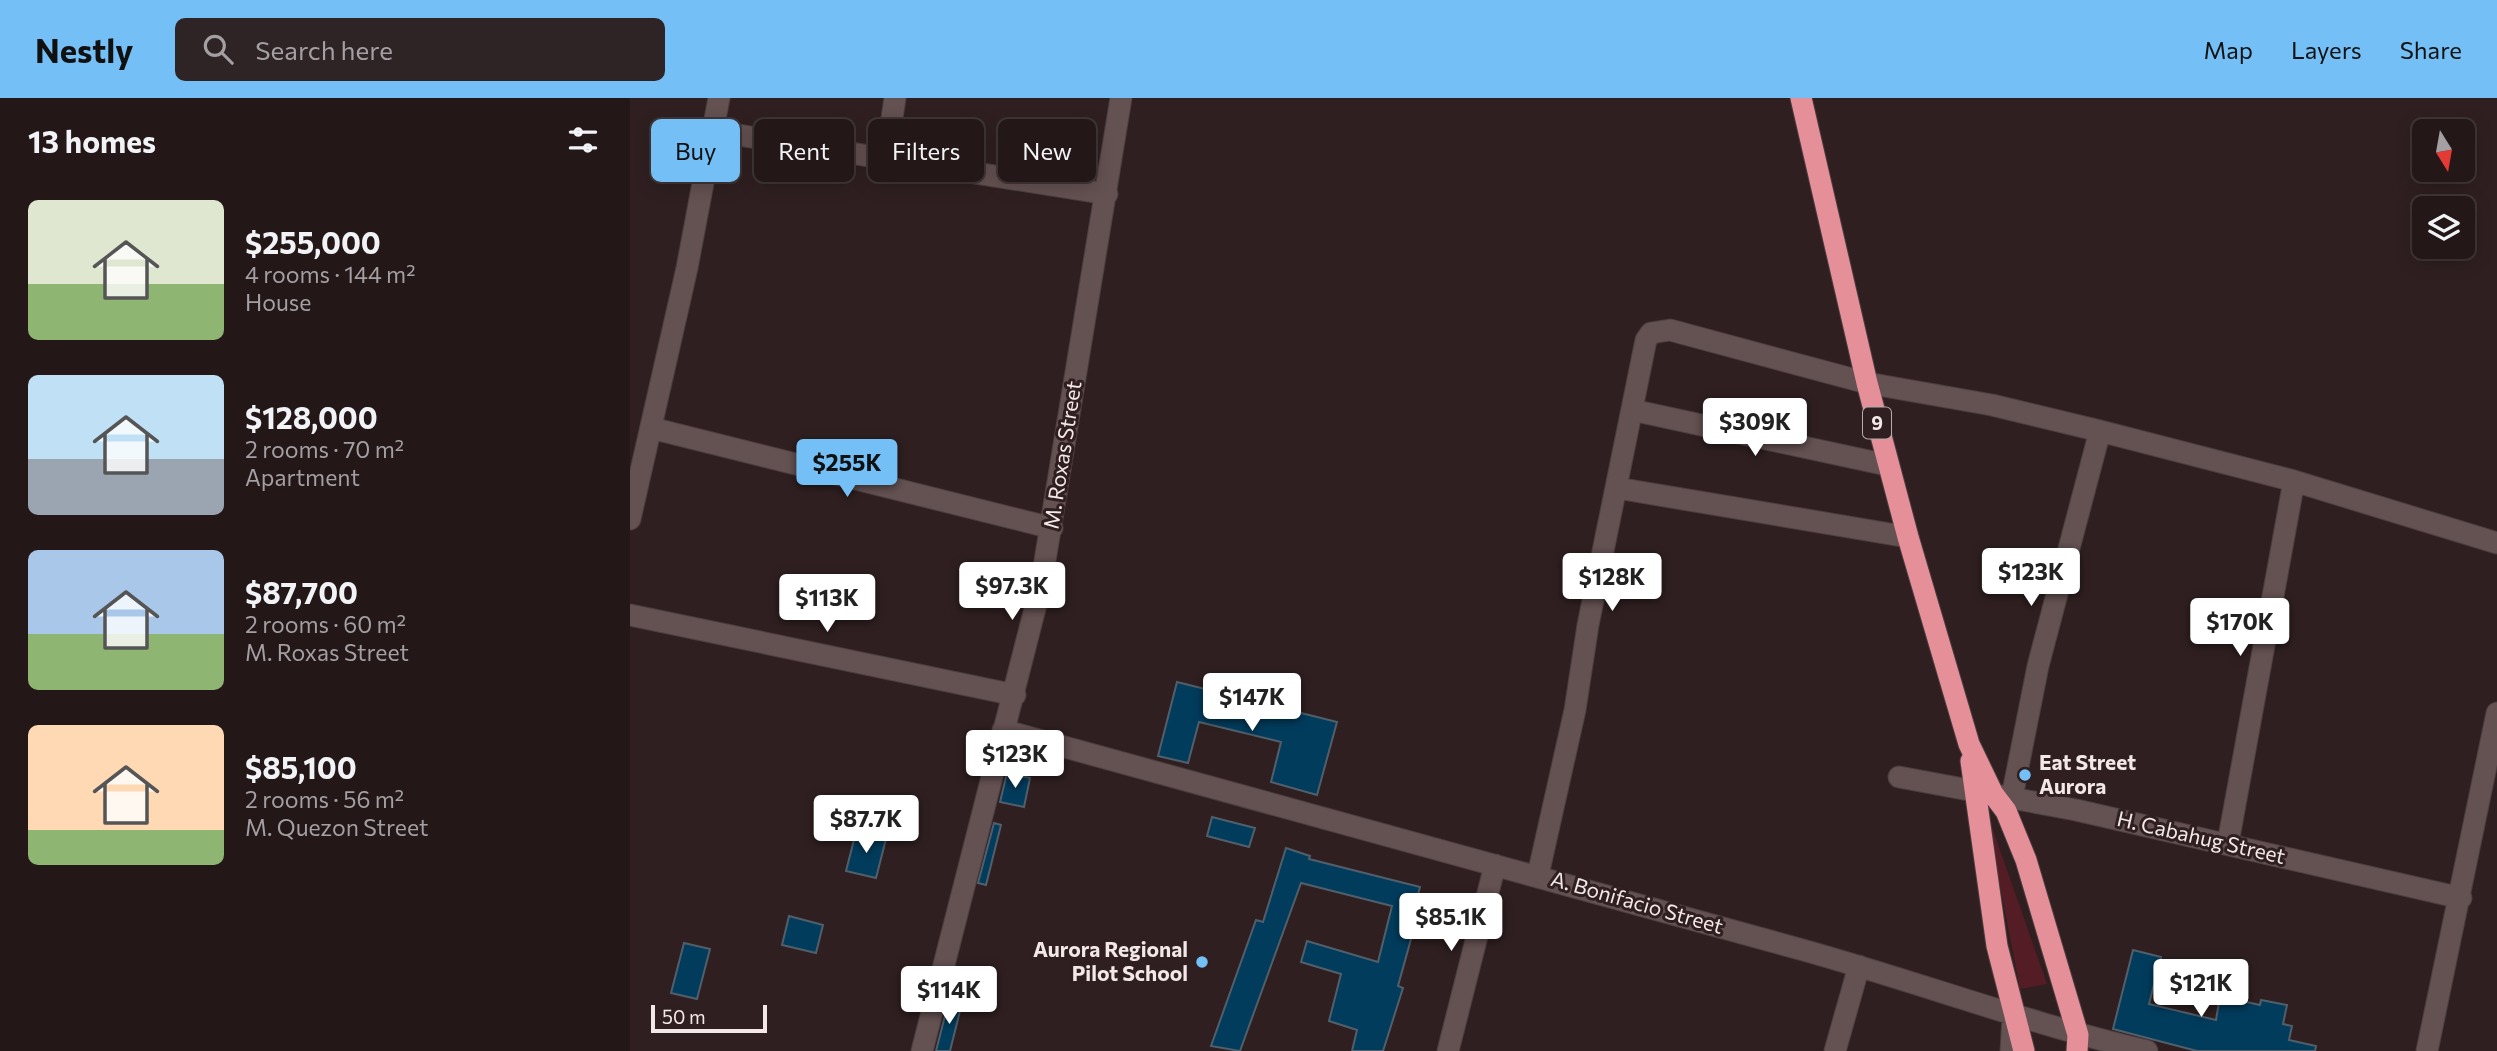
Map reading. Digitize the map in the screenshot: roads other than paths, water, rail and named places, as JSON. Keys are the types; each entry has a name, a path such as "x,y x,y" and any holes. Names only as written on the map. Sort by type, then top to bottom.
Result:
{"highway":[{"name":"9","path":"1801,98 1867,383 1908,537 1969,744 1993,794 2006,811 2026,860 2080,1046"},
{"name":"9","path":"1993,794 1987,884 2013,1015 2024,1051"}],"street":[{"path":"715,119 719,98"},
{"path":"892,119 895,98"},
{"name":"M. Roxas Street","path":"922,1051 1003,730 1015,695 1052,528 1121,98"},
{"path":"740,135 868,155"},
{"path":"984,174 1107,194"},
{"path":"630,519 687,268 703,182"},
{"path":"1538,875 1576,710 1588,625 1646,340 1651,333 1670,330 1867,383 1992,405 2100,431 2294,481 2497,543"},
{"path":"1632,411 1887,465"},
{"path":"651,428 1052,528"},
{"path":"1993,794 2038,666 2100,431"},
{"path":"2228,843 2294,481"},
{"path":"1617,488 1908,537"},
{"path":"630,615 1015,695"},
{"path":"2427,1051 2497,713"},
{"name":"A. Bonifacio Street","path":"1003,730 1538,875 1858,966 2013,1015 2080,1046 2147,1051"},
{"name":"H. Cabahug Street","path":"1899,777 2228,843 2460,898"},
{"path":"1455,1049 1494,865"},
{"path":"1835,1051 1858,966"},
{"name":"9","path":"2011,1051 2013,1015"}],"place":[{"name":"Eat Street Aurora","path":"2025,775"},
{"name":"Aurora Regional Pilot School","path":"1202,962"}]}
